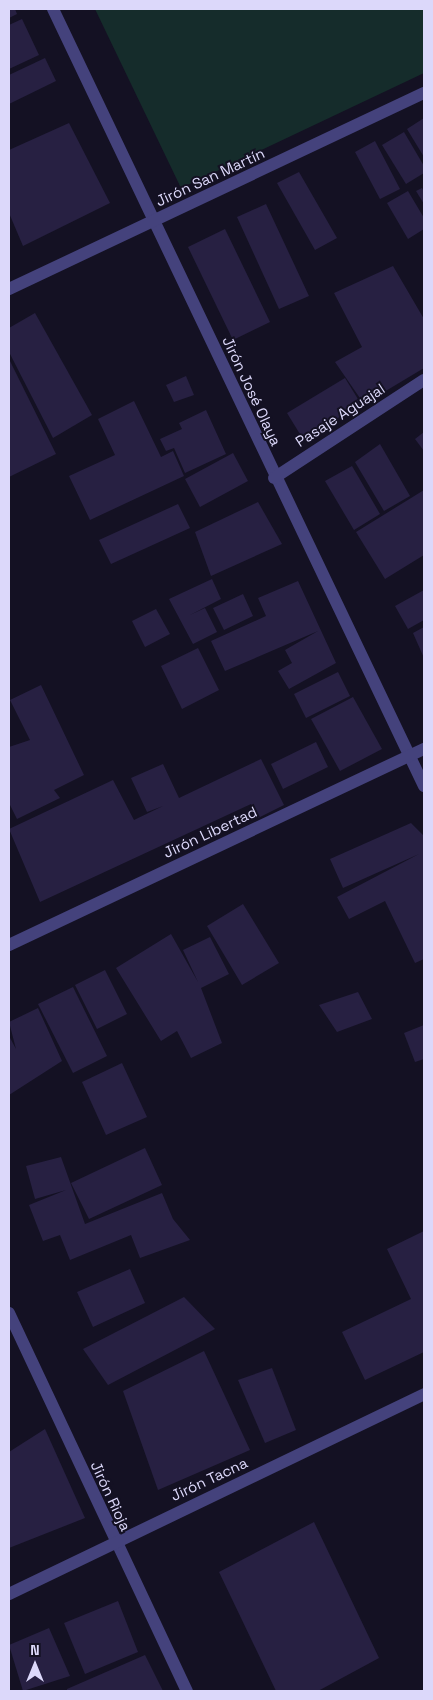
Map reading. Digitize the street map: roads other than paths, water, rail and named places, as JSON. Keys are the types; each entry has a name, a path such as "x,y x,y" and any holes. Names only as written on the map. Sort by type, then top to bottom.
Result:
{"street":[{"name":"Jirón José Olaya","path":"53,9 156,220 274,478 424,786"},
{"name":"Jirón San Martín","path":"9,289 424,93"},
{"name":"Pasaje Aguajal","path":"274,478 424,380"},
{"name":"Jirón Libertad","path":"9,945 424,749"},
{"name":"Jirón Rioja","path":"9,1313 114,1542 187,1691"},
{"name":"Jirón Tacna","path":"9,1594 424,1394"}]}
